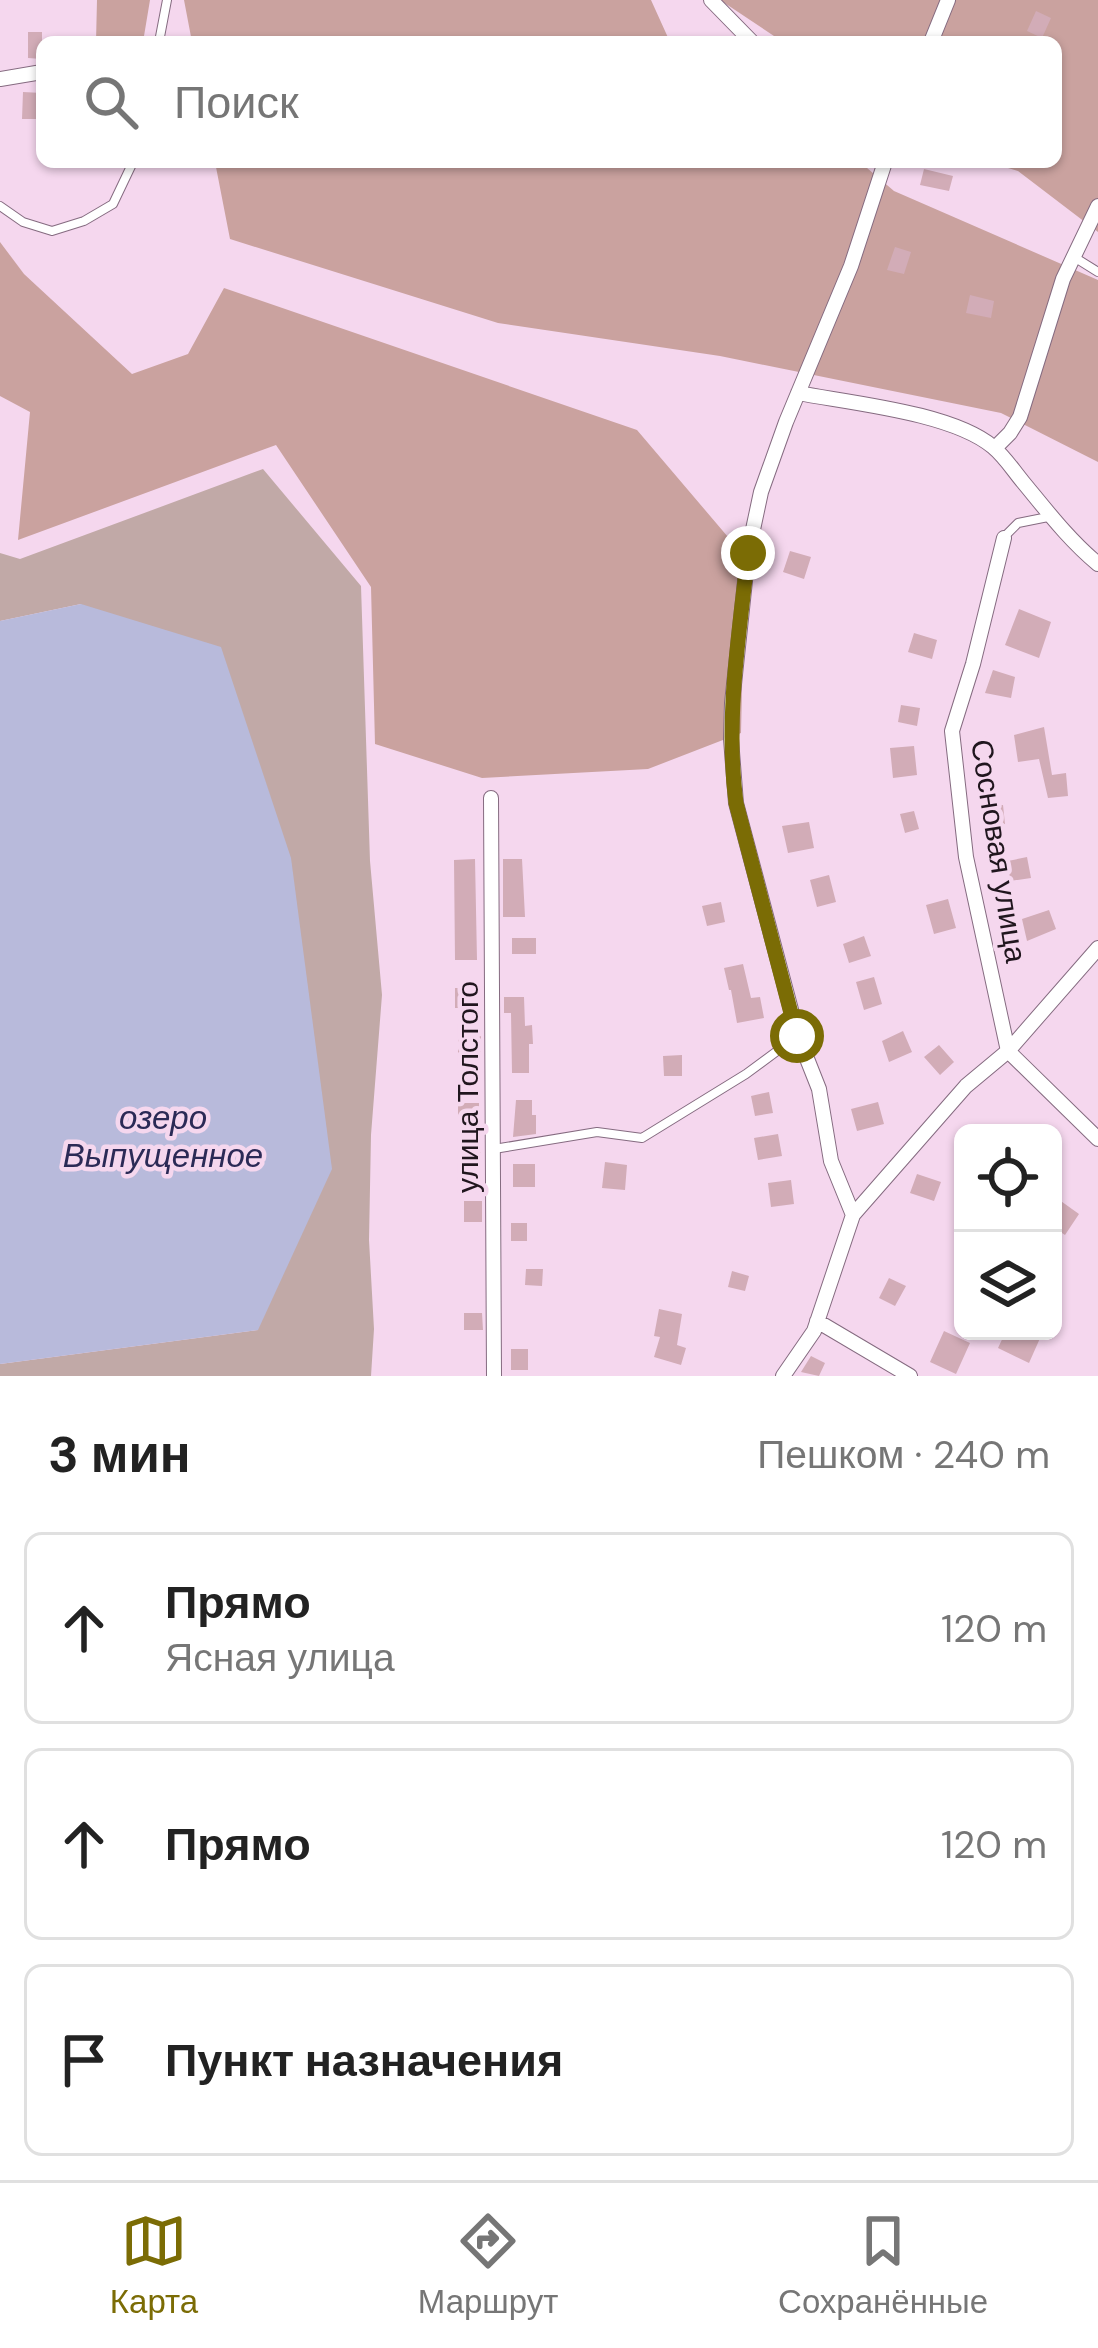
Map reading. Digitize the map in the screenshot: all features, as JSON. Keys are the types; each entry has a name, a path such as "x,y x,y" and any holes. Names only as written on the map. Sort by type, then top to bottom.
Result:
{"street":[{"path":"711,0 746,36"},
{"path":"933,36 948,0"},
{"path":"0,79 36,74"},
{"path":"853,1215 831,1161 819,1089 797,1036 736,803 732,703 748,553 766,477 851,266 883,168"},
{"path":"995,448 1020,417 1072,255 1098,206"},
{"path":"798,393 963,428 995,448 1051,517 1098,564"},
{"name":"Сосновая улица","path":"1004,538 974,664 952,731 967,857 1008,1051"},
{"name":"улица Толстого","path":"491,798 494,1376"},
{"path":"783,1376 817,1321 853,1215 966,1085 1008,1051 1098,949"},
{"path":"1008,1051 1098,1139"},
{"path":"817,1321 910,1376"}],"lane":[{"path":"160,36 167,0"},
{"path":"0,206 23,222 52,231 84,221 113,204 130,168"},
{"path":"1072,255 1098,272"},
{"path":"1004,538 1018,523 1051,517"},
{"path":"494,1149 597,1132 642,1138 746,1074 797,1036"}],"shaded area":[{"path":"97,0 150,0 144,36 96,36"},
{"path":"184,0 651,0 667,36 191,36"},
{"path":"720,0 1098,0 1098,232 1008,168 1062,168 1062,36 774,36"},
{"path":"216,168 867,168 894,191 1098,280 1098,462 1001,413 720,356 498,323 230,239"},
{"path":"0,242 24,274 132,374 188,354 224,288 637,430 745,557 741,733 648,769 482,778 375,744 371,587 276,445 18,540 30,412 0,396"},
{"path":"263,469 361,586 370,861 382,995 371,1135 371,1376 0,1376 0,1364 258,1330 81,604 0,621 0,553 20,559"}],"water":[{"name":"озеро Выпущенное","path":"81,604 221,647 291,858 332,1169 258,1330 0,1364 0,621"}],"building":[{"path":"1036,11 1051,18 1043,36 1027,31"},
{"path":"28,32 42,32 36,36 36,59 28,58"},
{"path":"23,92 36,93 36,119 22,119"},
{"path":"924,169 953,176 949,191 920,185"},
{"path":"895,247 911,252 904,274 887,270"},
{"path":"970,295 994,301 991,318 966,313"},
{"path":"790,551 811,557 804,579 783,572"},
{"path":"1019,609 1051,622 1039,658 1005,645"},
{"path":"914,633 937,640 932,659 908,652"},
{"path":"993,670 1015,677 1011,698 985,693"},
{"path":"901,705 920,708 917,726 898,722"},
{"path":"1044,727 1052,775 1066,773 1068,796 1048,798 1039,759 1018,762 1014,735"},
{"path":"914,746 917,775 893,778 890,748"},
{"path":"1003,805 1005,824 986,826 983,807"},
{"path":"914,811 919,829 905,833 900,814"},
{"path":"809,822 814,848 788,853 782,826"},
{"path":"1027,857 1031,878 1010,881 1008,861"},
{"path":"475,859 477,960 455,960 454,860"},
{"path":"503,859 522,859 525,917 503,917"},
{"path":"829,875 836,902 817,907 810,880"},
{"path":"948,899 956,928 934,934 926,905"},
{"path":"721,902 725,922 707,926 702,906"},
{"path":"1049,910 1056,929 1027,941 1022,919"},
{"path":"864,936 871,956 849,963 843,944"},
{"path":"512,938 536,938 536,954 512,954"},
{"path":"743,964 751,998 760,997 764,1018 737,1023 724,968"},
{"path":"874,977 882,1004 864,1010 856,982"},
{"path":"455,988 476,988 476,1008 455,1008"},
{"path":"504,997 524,997 525,1026 532,1025 529,1073 512,1073 511,1013 504,1013"},
{"path":"903,1031 912,1052 889,1062 882,1041"},
{"path":"458,1036 481,1036 481,1055 458,1055"},
{"path":"939,1045 954,1062 940,1075 924,1057"},
{"path":"682,1055 682,1076 664,1076 663,1056"},
{"path":"769,1092 773,1113 755,1116 751,1096"},
{"path":"516,1100 532,1100 536,1134 513,1137"},
{"path":"878,1102 884,1124 857,1131 851,1109"},
{"path":"458,1103 479,1103 479,1120 458,1120"},
{"path":"778,1134 782,1156 758,1160 754,1138"},
{"path":"481,1147 481,1165 464,1165 464,1148"},
{"path":"605,1162 627,1165 625,1190 602,1188"},
{"path":"513,1164 535,1164 535,1187 513,1187"},
{"path":"917,1174 941,1182 934,1201 910,1193"},
{"path":"791,1180 794,1204 771,1207 768,1183"},
{"path":"464,1201 482,1201 482,1222 464,1222"},
{"path":"1062,1202 1079,1214 1062,1233"},
{"path":"511,1223 527,1223 527,1241 511,1241"},
{"path":"526,1269 543,1269 542,1286 525,1285"},
{"path":"732,1271 749,1276 745,1291 728,1287"},
{"path":"889,1278 906,1286 895,1306 879,1298"},
{"path":"659,1309 682,1314 677,1345 686,1348 681,1365 654,1357 660,1337 654,1336"},
{"path":"464,1313 482,1313 483,1330 464,1330"},
{"path":"944,1331 954,1340 970,1343 956,1374 930,1362"},
{"path":"1002,1340 1039,1340 1029,1363 998,1348"},
{"path":"511,1349 528,1349 528,1370 511,1370"},
{"path":"811,1356 825,1363 819,1376 801,1372"}],"route":[{"path":"748,553 732,703 732,775 797,1036"}]}
